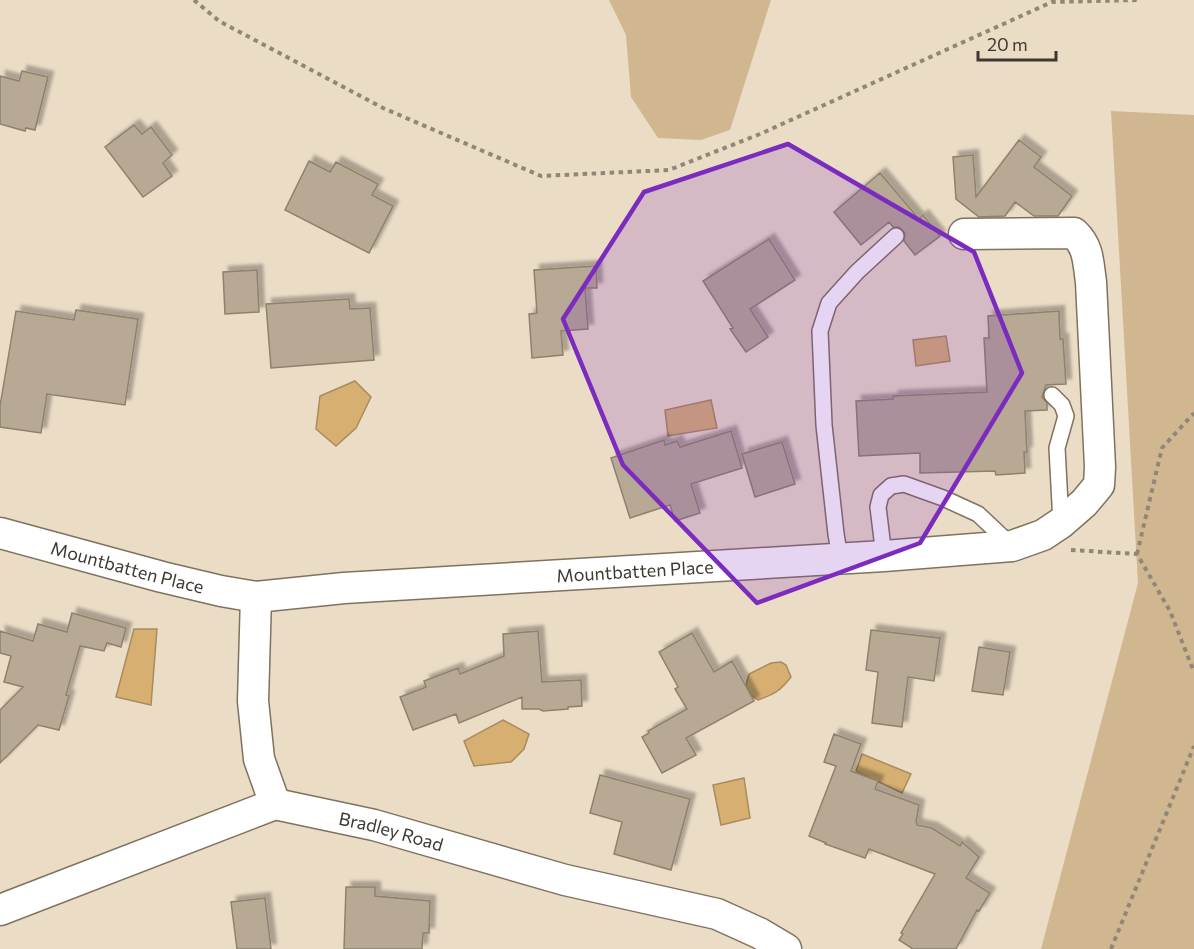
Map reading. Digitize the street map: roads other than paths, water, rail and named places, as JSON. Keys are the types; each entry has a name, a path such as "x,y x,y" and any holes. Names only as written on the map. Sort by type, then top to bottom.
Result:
{"street":[{"name":"Mountbatten Place","path":"0,533 162,577 256,597 344,588 884,556 1012,546 1043,535 1065,536 1084,503 1099,485 1100,467 1087,252 1081,239 1074,233 964,234"},
{"path":"0,910 275,804 259,759 253,701 256,597"},
{"name":"Bradley Road","path":"275,804 374,825 565,880 717,914 759,933 786,949"}],"lane":[{"path":"840,558 824,424 820,331 829,303 857,272 896,236"},
{"path":"1052,395 1062,405 1066,416 1057,448 1065,536"},
{"path":"884,556 878,507 881,495 891,486 904,484 978,514 1012,546"}]}
